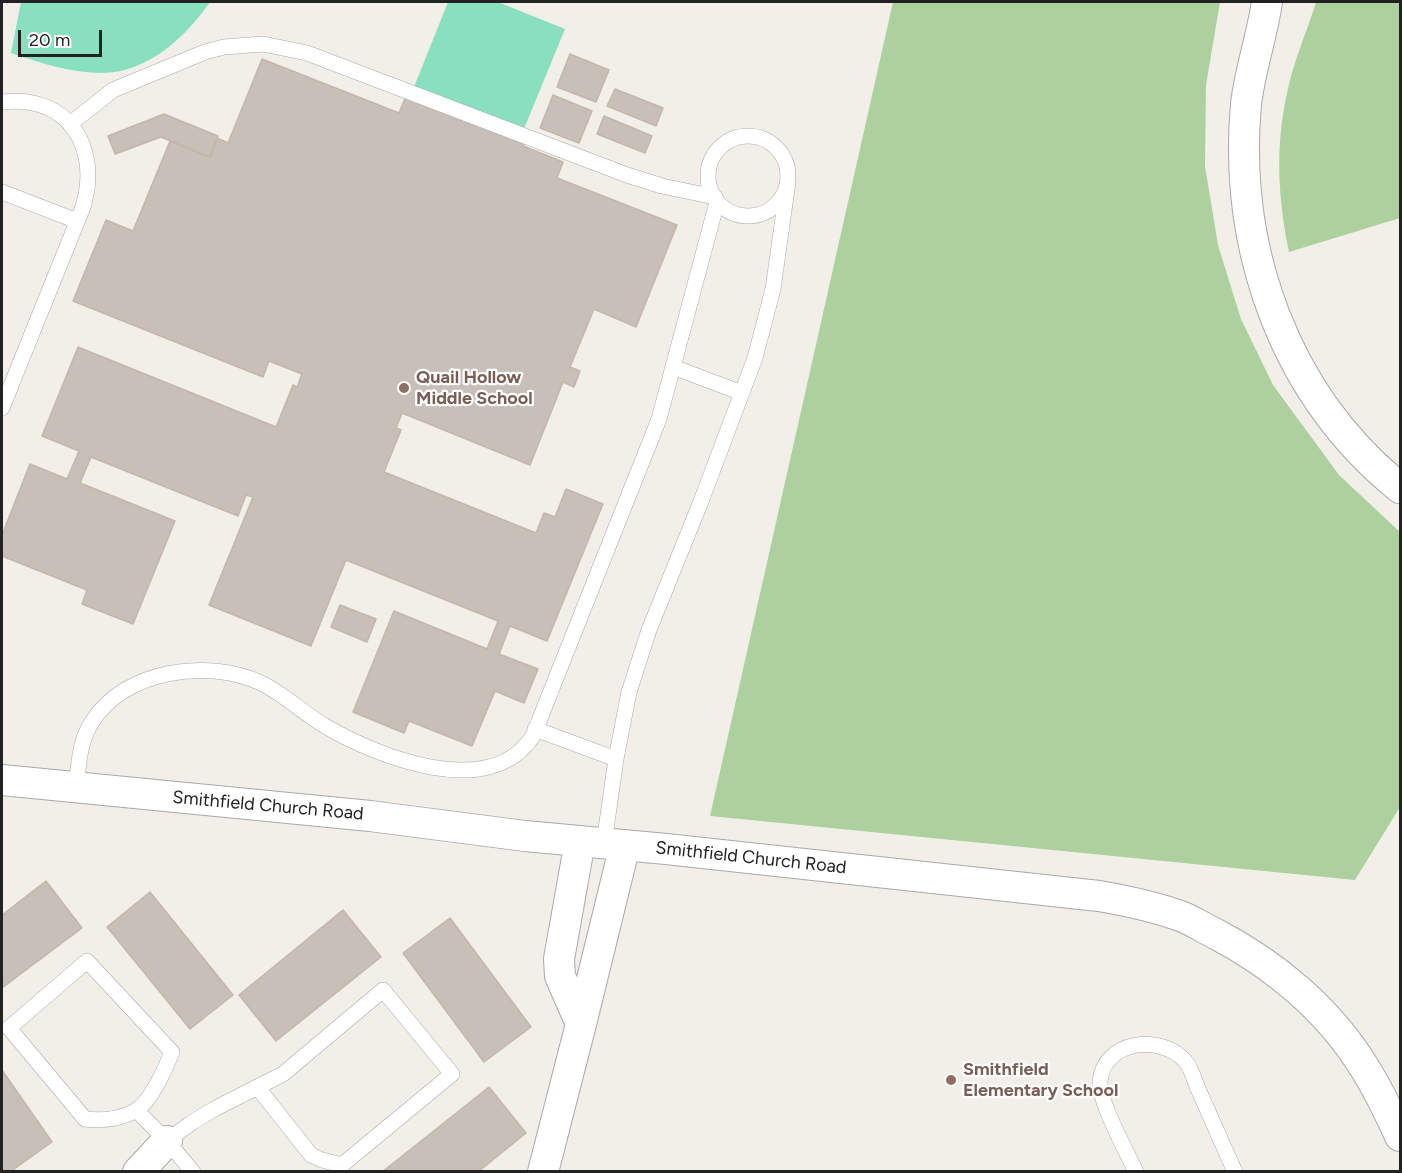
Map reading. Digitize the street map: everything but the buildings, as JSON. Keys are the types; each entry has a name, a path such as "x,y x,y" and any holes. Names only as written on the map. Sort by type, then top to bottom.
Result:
{"street":[{"path":"1267,2 1246,102 1244,159 1248,216 1256,259 1286,344 1315,396 1342,432 1383,474 1401,488"},
{"name":"Smithfield Church Road","path":"2,780 370,816 1099,896 1134,902 1185,918 1235,944 1269,966 1300,992 1328,1020 1364,1065 1401,1136"},
{"path":"581,1024 560,976 559,959 603,843"},
{"path":"543,1172 581,1024 603,843"},
{"path":"138,1172 167,1140"}],"lane":[{"path":"70,124 98,100 131,81 214,50 263,44 307,53 627,175 716,200"},
{"path":"2,102 37,103 53,109 76,131 88,168 87,189 77,221 2,408"},
{"path":"603,843 629,692 649,630 742,393 763,331 772,289 788,182 788,168 784,156 776,146 764,139 752,135 738,136 725,142 715,152 709,164 708,180 716,200 727,211 741,216 766,213 777,204 788,182"},
{"path":"3,198 77,221"},
{"path":"76,788 84,735 102,708 131,688 183,671 223,672 260,683 349,739 430,767 470,771 485,769 499,765 524,750 535,729 659,418 716,200"},
{"path":"673,367 742,393"},
{"path":"535,729 616,759"},
{"path":"87,961 172,1052 162,1078 136,1110 102,1121 85,1119 9,1028 87,961"},
{"path":"167,1140 216,1108 283,1074 382,990 452,1074 342,1165 311,1155 258,1088"},
{"path":"1136,1172 1104,1101 1100,1082 1107,1062 1122,1050 1147,1043 1166,1047 1186,1062 1235,1172"},
{"path":"136,1110 167,1140 193,1172"}],"green space":[{"path":"21,2 210,2 177,40 150,60 119,71 90,73 44,64 11,53"},
{"path":"448,2 498,2 565,29 519,141 410,97"},
{"path":"893,2 1220,2 1206,85 1205,166 1218,245 1241,319 1273,385 1339,475 1400,532 1400,807 1355,880 710,816"},
{"path":"1316,2 1400,2 1400,218 1289,252 1282,212 1279,173 1283,113 1296,58"}],"place":[{"name":"Quail Hollow Middle School","path":"404,388"},
{"name":"Smithfield Elementary School","path":"951,1080"}]}
